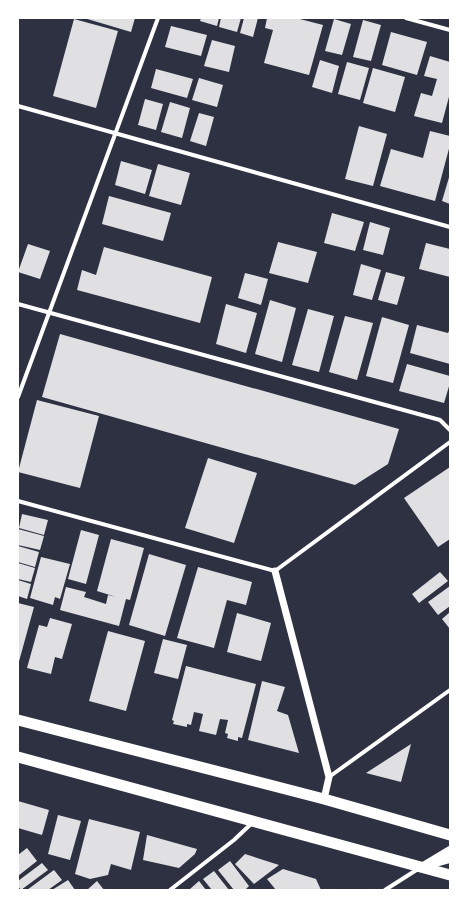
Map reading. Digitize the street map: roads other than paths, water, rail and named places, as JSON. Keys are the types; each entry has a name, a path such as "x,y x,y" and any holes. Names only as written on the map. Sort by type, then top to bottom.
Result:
{"highway":[{"path":"18,720 324,799 450,836"},
{"path":"18,757 450,875"}],"main road":[{"path":"420,868 450,850"},
{"path":"420,868 450,859"}],"street":[{"path":"18,397 158,18"},
{"path":"406,18 450,30"},
{"path":"18,106 450,227"},
{"path":"18,304 440,420 450,430"},
{"path":"275,571 450,442"},
{"path":"18,501 275,571"},
{"path":"275,571 329,777 324,799"},
{"path":"329,777 450,690"},
{"path":"170,890 234,840 254,822"},
{"path":"385,890 420,868"}]}
